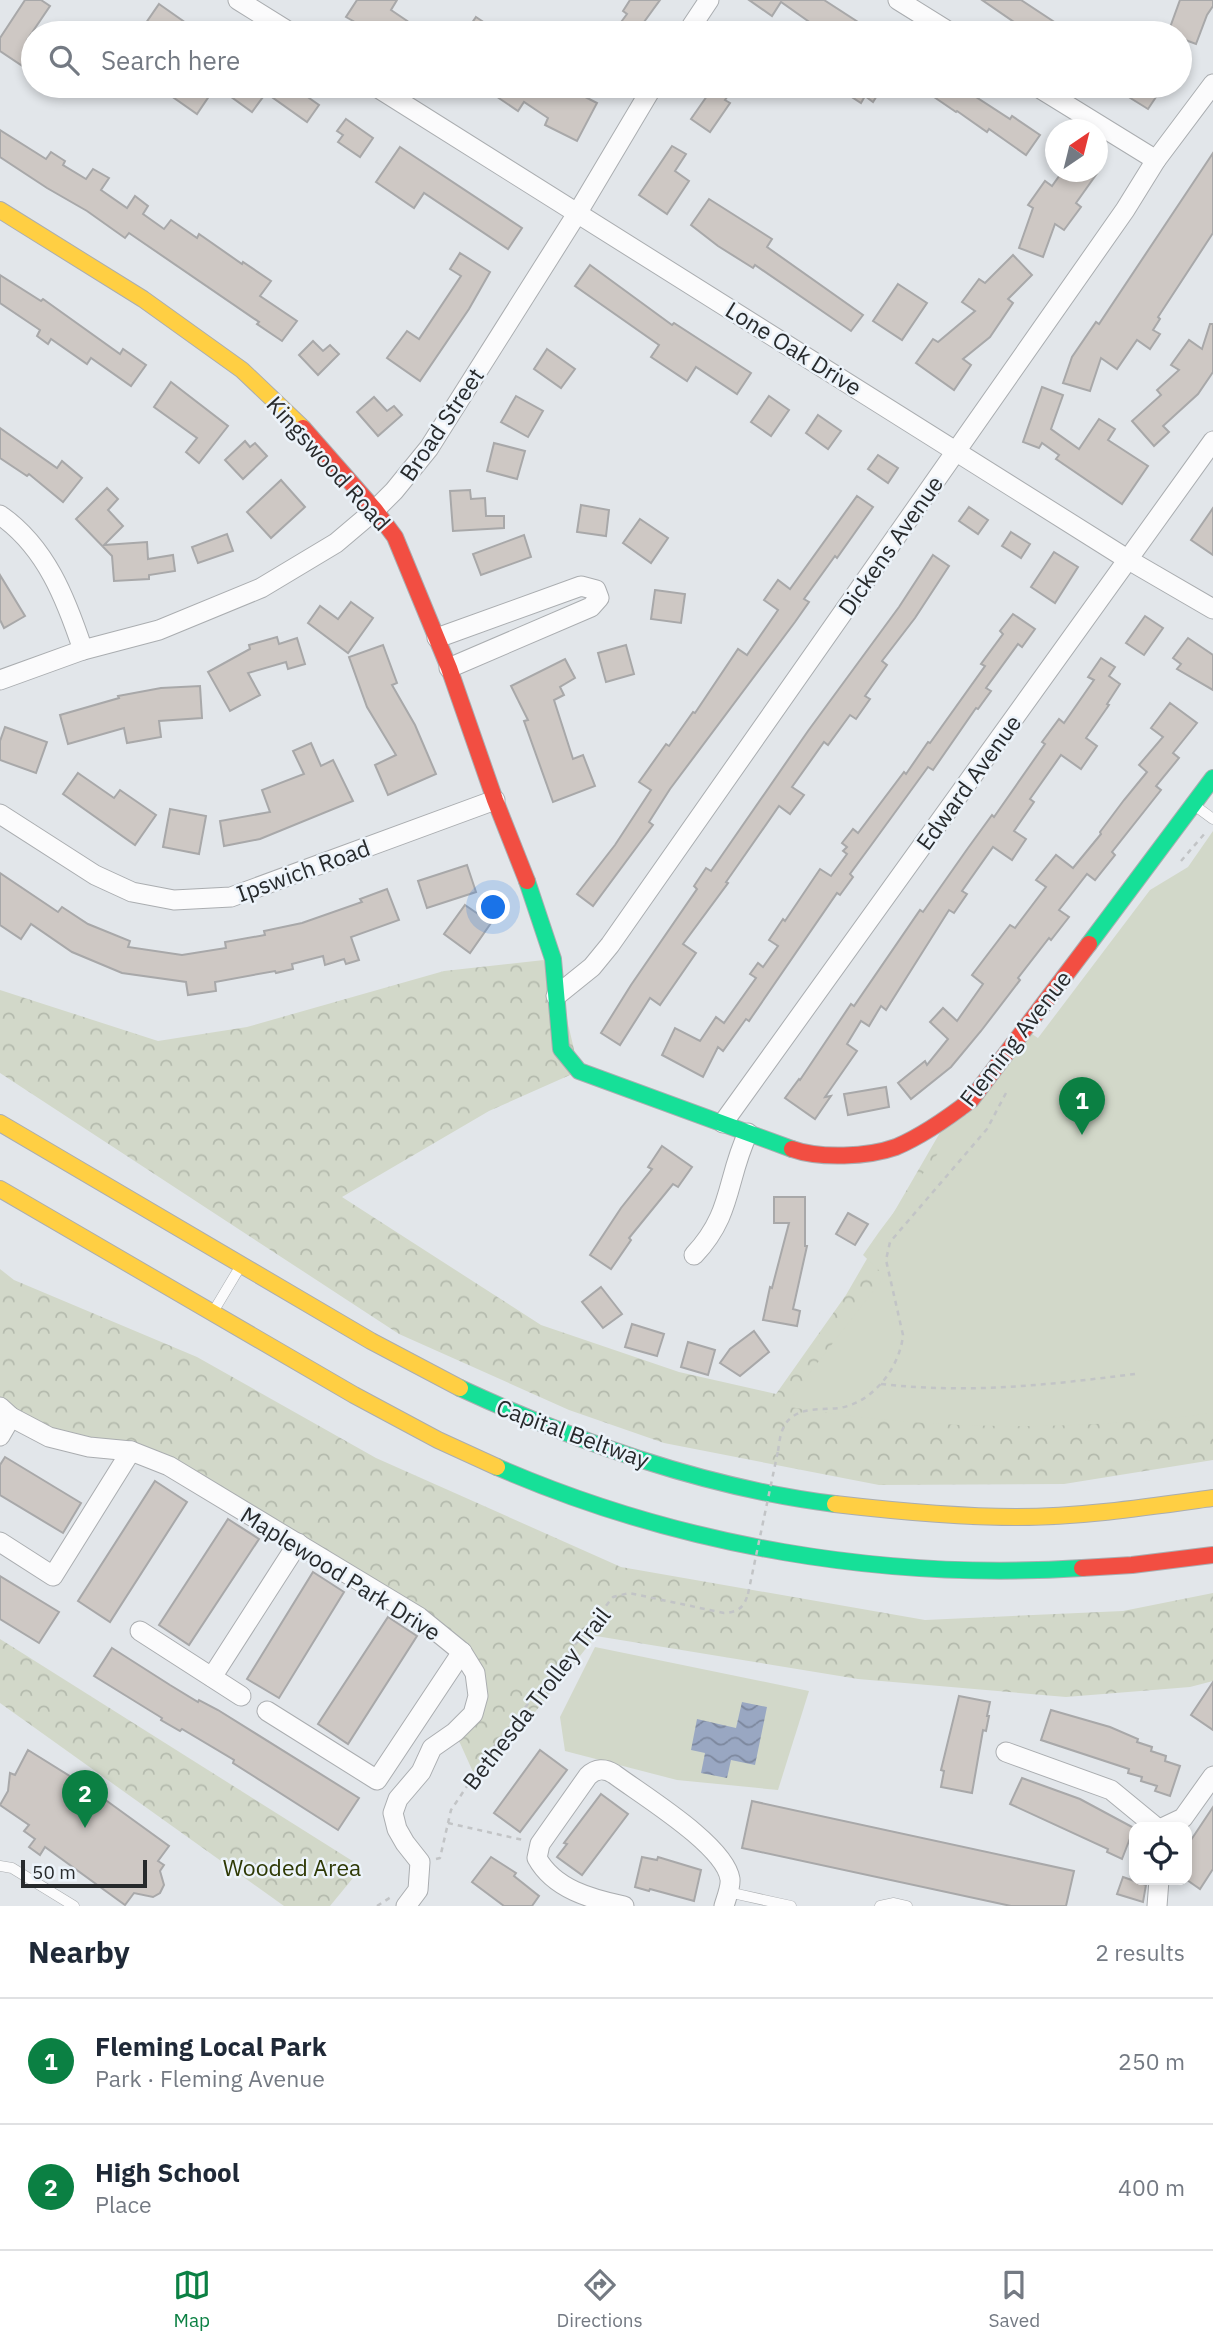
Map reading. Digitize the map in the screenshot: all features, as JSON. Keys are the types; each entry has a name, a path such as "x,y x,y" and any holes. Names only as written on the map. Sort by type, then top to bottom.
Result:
{"main road":[{"name":"Kingswood Road","path":"0,210 143,299 242,370 296,419 395,537 449,668 495,800 516,849 553,959 556,996"},
{"name":"Fleming Avenue","path":"556,996 561,1049 579,1071 797,1151 842,1157 895,1147 949,1117 971,1100 1213,778"},
{"name":"Capital Beltway","path":"0,1122 443,1381 520,1416 587,1442 735,1485 874,1509 948,1516 1089,1514 1157,1508 1213,1498"},
{"path":"0,1189 342,1389 420,1431 495,1466 643,1520 715,1538 863,1563 937,1570 1019,1573 1082,1571 1158,1564 1213,1555"}],"street":[{"path":"238,0 272,21"},
{"path":"695,21 709,0"},
{"path":"898,0 932,21"},
{"name":"Dickens Avenue","path":"556,996 592,967 610,945 1125,210 1156,160 1213,84"},
{"name":"Lone Oak Drive","path":"394,98 1127,559 1213,609"},
{"name":"Broad Street","path":"0,680 83,650 159,630 261,588 336,543 375,510 429,448 578,212 646,98"},
{"path":"1055,98 1156,160"},
{"name":"Edward Avenue","path":"723,1123 1213,441"},
{"path":"0,515 14,524 36,548 66,599 83,650"},
{"path":"437,638 581,586 596,590 600,598 592,607 449,668"},
{"name":"Ipswich Road","path":"0,814 95,875 132,892 174,900 231,897 495,800"},
{"path":"694,1255 720,1220 737,1158 748,1133"},
{"path":"0,1436 6,1412"},
{"name":"Maplewood Park Drive","path":"6,1412 49,1437 89,1447 131,1451 169,1466 419,1617 462,1653 475,1673 478,1696 472,1714 456,1732 432,1748 421,1772 398,1800 393,1813 397,1829 420,1862"},
{"path":"0,1542 53,1576 131,1451"},
{"path":"212,1677 298,1543"},
{"path":"140,1631 241,1696"},
{"path":"267,1711 377,1780 462,1653"},
{"path":"1006,1752 1111,1790 1150,1822"},
{"path":"624,1906 595,1900 563,1885 544,1871 537,1858 540,1844 588,1776 597,1770 609,1771 706,1842 723,1864 730,1880 726,1899"},
{"path":"1175,1822 1183,1818 1213,1776"},
{"path":"407,1896 420,1862"},
{"path":"1157,1906 1159,1885"}],"lane":[{"path":"1193,804 1211,824"},
{"path":"212,1313 241,1265"},
{"path":"0,1866 12,1868 74,1906"},
{"path":"726,1899 792,1906"},
{"path":"880,1906 894,1903 907,1906"}],"path":[{"path":"1173,866 1195,846 1211,824"},
{"name":"Bethesda Trolley Trail","path":"420,1862 440,1858 451,1810 492,1749 613,1597 629,1593 731,1612 744,1606 786,1422 805,1411 843,1407 870,1394 881,1384 897,1360 903,1335 886,1260 890,1242 987,1129 1007,1091"},
{"path":"881,1384 931,1389 1036,1387 1135,1374"},
{"path":"448,1823 540,1844"},
{"path":"377,1906 407,1896"}],"green space":[{"path":"1213,831 1213,1413 1106,1423 998,1426 891,1420 784,1406 885,1276 863,1255 879,1232 1029,1032 1038,1038 1150,890 1188,867"},
{"path":"553,959 579,1071 489,1111 342,1197 541,1325 679,1372 776,1394 846,1295 949,1117 1213,1084 1213,1460 1064,1484 879,1485 664,1443 569,1410 399,1334 0,1073 0,990 158,1041 247,1027 444,971"},
{"path":"0,1269 14,1280 197,1357 376,1458 621,1567 925,1620 1123,1611 1213,1593 1213,1681 1190,1687 1066,1697 858,1679 596,1636 478,1783 455,1732 473,1714 462,1652 169,1466 89,1447 0,1407"},
{"name":"Wooded Area","path":"0,1639 362,1867 330,1906 284,1906 0,1703"},
{"path":"595,1647 809,1691 778,1790 677,1780 565,1751 560,1717"}],"water":[{"path":"742,1702 767,1707 755,1765 731,1760 727,1778 701,1773 705,1753 691,1750 697,1719 736,1728"}],"building":[{"path":"25,0 41,0 50,6 40,21 21,21 21,65 0,51 0,38"},
{"path":"357,0 397,0 391,10 407,21 353,21 346,17"},
{"path":"630,0 660,0 645,21 622,21 627,14 623,11"},
{"path":"749,0 824,0 856,21 808,21 781,2 772,16"},
{"path":"982,0 1021,0 1053,21 1013,21"},
{"path":"1180,0 1213,0 1213,6 1196,44 1192,42 1192,21 1172,21"},
{"path":"159,4 183,21 147,21"},
{"path":"174,98 208,98 197,114"},
{"path":"233,98 262,98 252,112"},
{"path":"273,98 309,98 319,105 307,122"},
{"path":"499,98 587,98 597,103 577,141 545,125 548,118 524,102 518,111"},
{"path":"706,98 726,98 725,100 730,103 710,132 691,119"},
{"path":"936,98 978,98 1040,135 1026,155 989,129 987,132"},
{"path":"1130,98 1155,98 1148,109"},
{"path":"346,119 373,138 360,157 338,142 343,135 337,131"},
{"path":"0,130 46,159 51,152 65,161 63,165 86,179 93,169 109,178 101,190 127,208 135,196 148,206 143,214 164,229 171,220 197,238 199,234 242,264 243,262 271,281 260,296 297,321 282,341 257,324 259,322 129,233 125,238 0,157"},
{"path":"672,146 686,154 675,171 689,181 667,214 639,195"},
{"path":"400,147 522,228 508,249 424,193 414,208 376,182"},
{"path":"1213,153 1213,233 1158,317 1160,319 1153,330 1160,334 1150,349 1137,340 1117,369 1101,358 1090,391 1063,383 1072,357 1096,322 1099,324"},
{"path":"1045,181 1052,186 1055,182 1091,182 1076,203 1081,207 1064,230 1055,224 1043,257 1019,248 1033,208 1028,205"},
{"path":"709,199 772,239 767,247 863,315 851,331 755,265 753,268 718,246 691,225"},
{"path":"460,253 490,272 469,309 420,381 387,358 407,331 419,339 461,276 450,269"},
{"path":"1013,255 1032,275 1008,299 1013,303 990,337 963,359 971,365 954,390 916,363 933,339 938,342 975,311 962,302 979,279 985,283"},
{"path":"590,265 672,325 674,323 751,373 737,394 696,367 687,381 651,357 659,345 575,286"},
{"path":"0,275 41,301 43,299 120,354 123,349 146,365 131,386 91,358 87,364 51,339 48,344 37,336 40,330 0,303"},
{"path":"898,284 927,303 902,340 873,321"},
{"path":"1210,324 1213,324 1213,372 1198,394 1163,426 1169,432 1154,446 1132,421 1161,395 1157,390 1179,370 1171,365 1189,340 1202,349"},
{"path":"313,341 323,351 330,345 339,354 318,375 299,355"},
{"path":"547,349 575,369 561,388 534,369"},
{"path":"171,382 228,426 199,463 186,452 197,438 154,407"},
{"path":"1042,387 1063,395 1051,429 1079,449 1099,419 1115,429 1108,440 1148,466 1122,504 1056,459 1059,455 1042,443 1039,448 1023,442"},
{"path":"516,396 543,411 528,437 501,422"},
{"path":"769,396 789,410 771,436 751,422"},
{"path":"374,397 387,411 394,406 402,415 378,436 357,412"},
{"path":"818,415 841,431 828,449 806,433"},
{"path":"0,428 57,468 62,461 82,478 63,502 29,474 27,476 0,458"},
{"path":"245,441 250,447 255,443 267,456 243,479 225,460"},
{"path":"494,443 525,451 517,479 487,471"},
{"path":"878,455 898,468 888,483 868,469"},
{"path":"281,480 305,507 271,538 247,512"},
{"path":"107,488 118,499 108,510 123,526 104,545 147,542 148,559 173,555 175,571 149,575 149,579 114,581 112,556 76,519"},
{"path":"470,490 471,499 485,498 486,516 504,516 504,528 453,531 450,491"},
{"path":"857,496 873,507 804,599 809,602 795,622 670,789 649,822 653,825 593,906 577,894 615,845 651,790 639,782 666,744 669,746 693,712 695,713 738,649 747,655 778,610 764,600 778,580 790,589"},
{"path":"581,505 609,510 606,536 577,532"},
{"path":"969,507 988,520 978,534 959,521"},
{"path":"1213,508 1213,555 1191,540"},
{"path":"640,519 668,538 651,563 623,543"},
{"path":"1011,532 1030,544 1021,558 1002,546"},
{"path":"227,534 233,551 198,563 192,547"},
{"path":"524,535 531,557 481,575 473,554"},
{"path":"1054,552 1078,567 1055,603 1031,587"},
{"path":"933,555 949,566 915,618 882,661 887,665 865,696 870,699 856,719 850,715 828,745 824,742 792,787 804,795 790,814 779,806 726,882 728,883 683,944 696,953 660,1005 650,998 620,1045 601,1033 697,889 694,886 706,868 711,871"},
{"path":"0,575 25,616 4,628 0,620"},
{"path":"655,590 685,594 681,623 651,619"},
{"path":"351,602 373,618 348,653 308,623 320,606 338,619"},
{"path":"1013,614 1035,629 1022,647 1018,644 986,688 991,691 933,770 928,767 850,874 853,877 840,895 837,893 749,1021 746,1019 723,1051 718,1047 703,1077 662,1055 675,1028 700,1041 716,1017 724,1023 756,978 750,974 758,963 763,967 778,946 769,940 783,919 785,921 820,869 831,876 847,854 843,851 847,847 842,843 853,829 858,833 928,742 930,743 985,666 981,664 1003,634 1000,631"},
{"path":"1145,616 1163,628 1144,655 1126,643"},
{"path":"277,637 279,644 297,638 305,664 288,669 286,662 248,673 260,695 230,711 208,672 250,649 249,645"},
{"path":"1188,638 1213,655 1213,690 1177,669 1181,664 1173,658"},
{"path":"383,645 397,683 392,685 415,725 436,774 388,795 375,765 396,755 367,707 349,657"},
{"path":"626,645 634,674 606,682 598,653"},
{"path":"1101,658 1115,667 1109,676 1120,684 1086,738 1097,746 1081,769 1061,755 1030,799 1034,802 1014,831 1026,839 1012,860 993,847 962,891 967,894 954,913 949,910 886,1010 881,1006 869,1026 861,1021 847,1044 857,1051 825,1097 831,1096 815,1119 785,1098 851,1004 854,1006 920,910 923,912 992,815 994,817 1045,744 1042,742 1059,719 1064,723 1094,680 1088,677"},
{"path":"565,659 575,678 560,687 564,695 554,700 573,759 583,755 595,786 553,802 524,721 528,720 511,686"},
{"path":"200,686 202,718 159,721 161,737 127,743 124,728 68,744 60,715 119,698 118,696 161,688"},
{"path":"1170,703 1197,723 1173,753 1179,758 1156,786 1161,790 1112,852 1115,855 1095,880 1087,874 1059,910 1069,917 1018,978 1020,980 981,1031 951,1067 911,1099 898,1083 925,1061 927,1065 948,1039 930,1022 943,1008 957,1021 983,984 972,975 1010,925 1015,928 1046,887 1036,880 1056,855 1073,868 1101,834 1147,772 1139,765 1163,737 1151,728"},
{"path":"5,727 47,742 36,773 0,760 0,741"},
{"path":"311,743 321,766 333,760 353,801 260,839 224,846 220,821 270,812 262,790 304,774 293,751"},
{"path":"78,773 114,798 120,790 156,815 135,845 63,794"},
{"path":"170,809 206,816 199,854 163,847"},
{"path":"467,865 476,892 427,908 418,881"},
{"path":"0,873 58,912 62,907 88,924 130,941 128,947 182,955 226,948 225,942 265,935 264,931 302,923 362,902 360,899 387,889 399,920 351,937 359,960 346,964 344,959 325,965 323,956 292,964 293,969 215,982 216,991 188,995 186,982 122,973 72,952 31,924 21,939 0,925"},
{"path":"465,905 491,923 470,953 444,934"},
{"path":"886,1087 889,1107 848,1115 844,1094"},
{"path":"662,1146 692,1167 678,1187 673,1184 629,1238 631,1240 611,1269 590,1255 621,1208 652,1169 648,1167"},
{"path":"774,1197 805,1197 807,1246 793,1309 800,1311 797,1326 763,1320 789,1223 774,1223"},
{"path":"848,1213 868,1224 855,1245 836,1234"},
{"path":"601,1287 622,1314 603,1328 582,1302"},
{"path":"632,1324 664,1334 657,1356 625,1347"},
{"path":"754,1331 769,1352 740,1376 720,1363 730,1349"},
{"path":"688,1342 715,1350 708,1375 681,1367"},
{"path":"5,1457 81,1503 63,1533 0,1495 0,1465"},
{"path":"155,1481 187,1502 110,1622 78,1601"},
{"path":"228,1519 259,1539 189,1645 159,1625"},
{"path":"313,1572 344,1592 279,1698 247,1679"},
{"path":"0,1576 59,1612 39,1643 0,1619"},
{"path":"388,1617 417,1636 348,1744 318,1724"},
{"path":"112,1648 359,1798 338,1830 233,1763 234,1760 182,1729 180,1731 161,1720 162,1718 94,1676"},
{"path":"1213,1682 1213,1730 1191,1715"},
{"path":"959,1696 990,1702 972,1793 941,1787 944,1771 941,1770"},
{"path":"1051,1710 1110,1727 1138,1739 1137,1742 1152,1747 1151,1751 1166,1756 1165,1761 1180,1766 1170,1796 1155,1791 1157,1786 1141,1781 1142,1777 1128,1773 1129,1769 1041,1740"},
{"path":"28,1750 89,1788 169,1846 158,1861 164,1865 160,1871 164,1885 160,1893 153,1897 134,1893 125,1905 45,1847 40,1855 29,1847 35,1839 24,1831 29,1825 0,1805 8,1791 10,1773 15,1775"},
{"path":"540,1750 567,1770 520,1832 494,1813"},
{"path":"1022,1778 1080,1799 1129,1825 1129,1841 1122,1859 1107,1852 1108,1849 1010,1804"},
{"path":"601,1794 628,1814 582,1875 557,1857 567,1844 564,1843"},
{"path":"752,1801 1074,1871 1066,1906 1011,1906 742,1848"},
{"path":"1213,1807 1213,1869 1200,1889 1192,1883 1192,1838"},
{"path":"491,1857 516,1873 514,1876 539,1896 532,1906 504,1906 472,1882"},
{"path":"642,1857 657,1860 658,1857 701,1870 694,1901 635,1887"},
{"path":"1123,1877 1129,1879 1129,1885 1146,1885 1143,1902 1117,1894"}],"traffic: fast":[{"path":"1089,944 1213,778"},
{"path":"527,881 553,959 561,1049 579,1071 792,1149"},
{"path":"460,1388 551,1427 643,1461 738,1487 835,1504"},
{"path":"497,1467 566,1495 637,1518 783,1552 857,1563 932,1569 1007,1571 1082,1568"}],"traffic: slow":[{"path":"0,210 143,299 242,370 303,428"},
{"path":"0,1123 371,1341 460,1388"},
{"path":"0,1189 354,1395 438,1440 497,1467"},
{"path":"835,1504 970,1516 1041,1517 1213,1498"}],"traffic: jam":[{"path":"303,428 375,510 395,537 449,668 495,800 527,881"},
{"path":"792,1149 844,1156 872,1153 906,1143 944,1119 971,1100 1089,944"},
{"path":"1082,1568 1213,1555"}],"place":[{"name":"Fleming Local Park","path":"1082,1135"},
{"name":"High School","path":"85,1828"}]}
